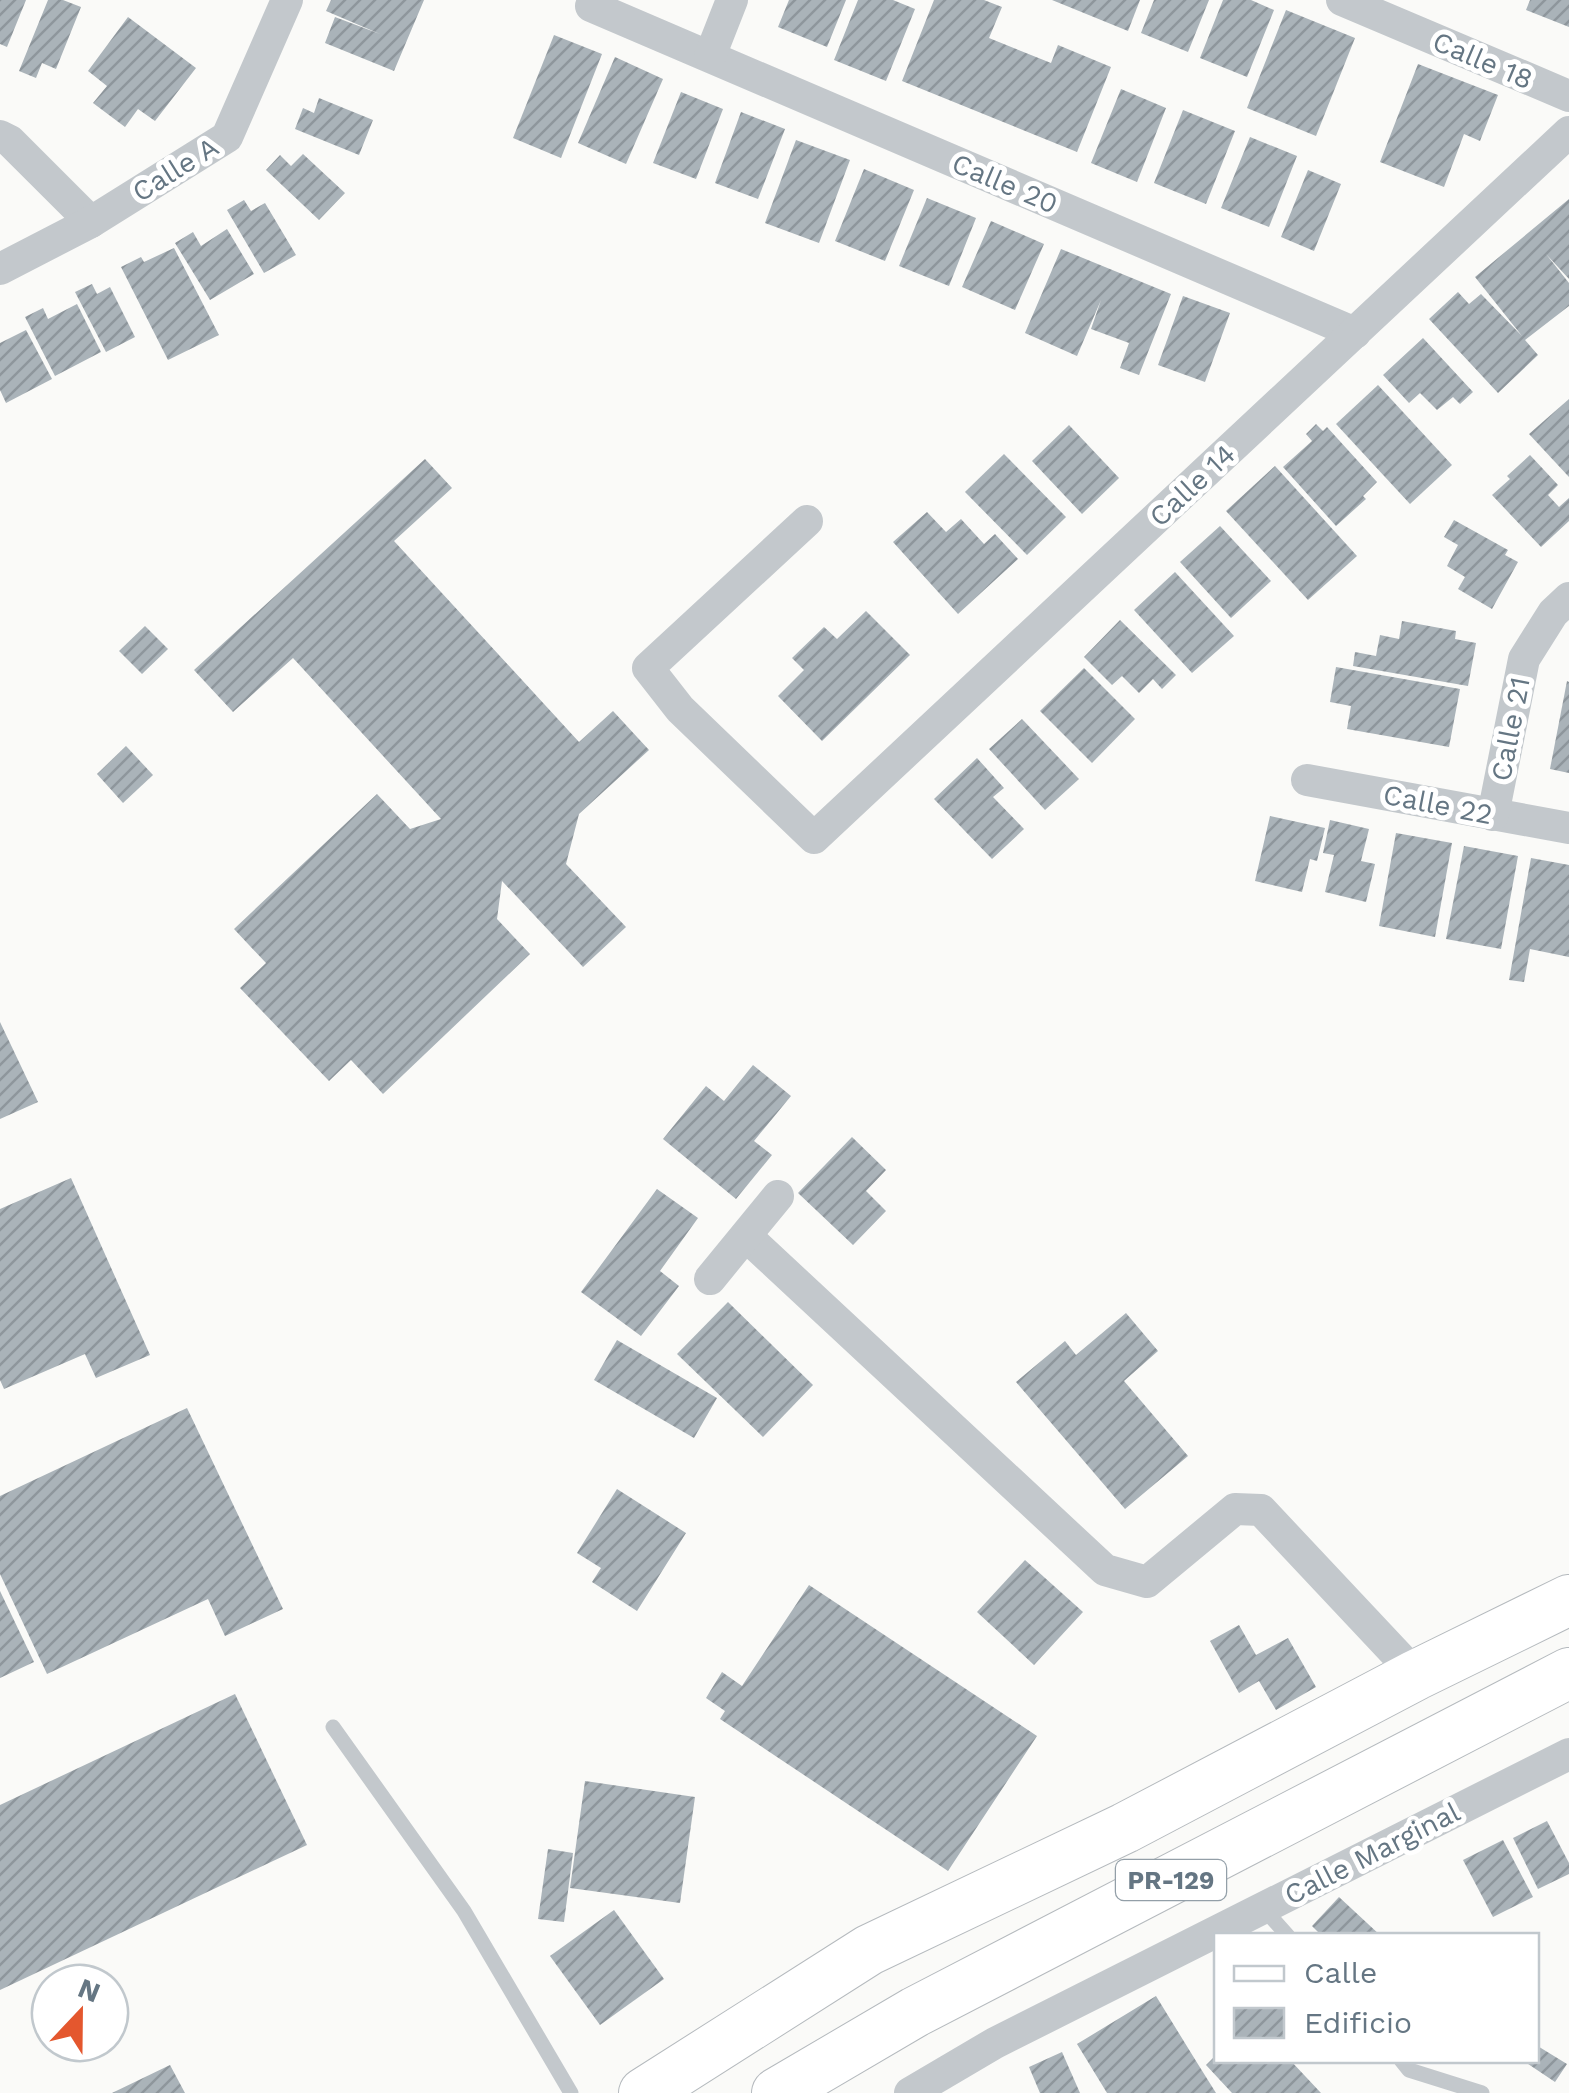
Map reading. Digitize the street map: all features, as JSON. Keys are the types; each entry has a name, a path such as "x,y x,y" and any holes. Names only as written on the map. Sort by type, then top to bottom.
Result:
{"main road":[{"name":"PR-129","path":"644,2093 869,1950 1125,1828 1416,1675 1569,1600"},
{"name":"PR-129","path":"778,2093 914,2012 1569,1673"}],"street":[{"path":"710,56 732,0"},
{"name":"Calle 18","path":"1342,0 1569,96"},
{"name":"Calle A","path":"0,270 91,222 227,137 285,4"},
{"name":"Calle 20","path":"591,6 1355,332"},
{"name":"Calle 14","path":"807,521 648,668 680,709 814,838 1569,132"},
{"path":"0,136 10,141 91,222"},
{"name":"Calle 21","path":"1493,815 1524,659 1553,614 1569,598"},
{"name":"Calle 22","path":"1306,780 1569,828"},
{"path":"710,1279 778,1196"},
{"path":"746,1236 1106,1570 1147,1582 1235,1509 1261,1510 1416,1675"},
{"name":"Calle Marginal","path":"1214,1933 1569,1754"},
{"name":"Calle Marginal","path":"910,2093 995,2043 1214,1933"}],"lane":[{"path":"333,1728 464,1911 571,2093"},
{"path":"1264,1908 1285,1933"},
{"path":"1404,2063 1410,2070 1482,2093"}],"building":[{"path":"0,0 26,0 7,47 0,44"},
{"path":"48,0 63,0 81,7 56,69 42,63 36,78 19,71"},
{"path":"331,0 424,0 394,71 325,43 335,17 380,34 326,11"},
{"path":"789,0 846,0 827,47 778,27"},
{"path":"858,0 893,0 915,9 886,81 834,60"},
{"path":"934,0 984,0 1002,7 989,38 1051,63 1058,45 1111,67 1077,152 902,81"},
{"path":"1052,0 1140,0 1128,31"},
{"path":"1154,0 1209,0 1188,52 1141,33"},
{"path":"1223,0 1251,0 1274,10 1247,77 1200,58"},
{"path":"1530,0 1569,0 1569,27 1526,10"},
{"path":"1286,10 1355,38 1316,136 1247,108"},
{"path":"128,17 196,68 155,121 138,109 125,127 93,103 107,86 88,71"},
{"path":"554,35 602,54 561,158 513,138"},
{"path":"615,57 663,79 626,164 578,143"},
{"path":"1418,64 1498,95 1480,141 1464,134 1444,187 1380,162"},
{"path":"1121,89 1166,108 1137,182 1091,163"},
{"path":"681,92 723,109 696,179 653,163"},
{"path":"319,98 373,120 359,155 295,129 303,108 314,113"},
{"path":"1183,110 1235,131 1206,204 1154,183"},
{"path":"741,112 785,129 758,199 715,183"},
{"path":"1250,137 1297,156 1269,227 1221,208"},
{"path":"796,140 850,160 819,243 765,223"},
{"path":"303,154 345,193 319,220 266,170 280,155 291,166"},
{"path":"864,169 914,190 885,261 835,241"},
{"path":"1308,170 1341,184 1314,251 1281,237"},
{"path":"927,198 976,218 949,286 899,266"},
{"path":"1569,199 1569,279 1546,254 1569,283 1569,306 1525,340 1538,355 1498,393 1429,319 1458,292 1469,304 1481,294 1522,336 1475,277"},
{"path":"244,200 251,211 265,203 296,255 264,273 227,210"},
{"path":"991,221 1044,244 1015,310 962,287"},
{"path":"227,229 254,274 210,300 175,243 193,232 201,246"},
{"path":"174,248 219,335 168,360 121,267 141,257 144,262"},
{"path":"1061,249 1171,294 1139,375 1120,368 1129,343 1091,329 1101,300 1077,356 1025,333"},
{"path":"92,284 97,294 110,287 135,337 106,352 75,292"},
{"path":"1183,296 1230,313 1205,382 1158,365"},
{"path":"77,304 101,352 55,376 25,317 43,308 48,319"},
{"path":"26,330 52,379 6,403 0,390 0,343"},
{"path":"1423,338 1473,392 1460,404 1453,397 1437,410 1420,393 1409,403 1383,375"},
{"path":"1378,385 1452,465 1410,504 1336,424"},
{"path":"1569,399 1569,477 1529,434"},
{"path":"1316,424 1323,431 1327,427 1377,482 1363,496 1366,499 1336,526 1283,467 1312,441 1306,434"},
{"path":"1069,425 1119,478 1082,514 1032,461"},
{"path":"1004,454 1066,517 1027,555 965,492"},
{"path":"1530,455 1558,485 1548,495 1559,507 1569,498 1569,521 1541,547 1492,495"},
{"path":"425,459 452,488 394,541 579,742 613,711 649,750 579,814 566,864 626,927 583,967 502,881 497,919 530,954 383,1094 351,1060 329,1081 240,988 266,963 234,929 377,794 410,829 441,819 293,658 233,712 194,670"},
{"path":"1275,466 1357,556 1308,600 1226,511"},
{"path":"927,512 946,532 961,519 984,544 995,534 1018,559 958,614 893,542"},
{"path":"1454,520 1508,550 1505,555 1518,562 1492,609 1458,589 1465,577 1447,566 1458,545 1444,537"},
{"path":"1220,526 1271,581 1231,618 1180,562"},
{"path":"1175,572 1234,636 1192,673 1134,610"},
{"path":"866,611 910,655 822,741 778,696 804,670 792,658 824,627 837,639"},
{"path":"1120,620 1176,675 1162,689 1153,679 1139,693 1122,676 1112,685 1084,657"},
{"path":"1402,621 1456,631 1455,639 1476,643 1468,686 1353,666 1355,652 1376,656 1380,635 1399,639"},
{"path":"145,626 168,649 142,674 119,651"},
{"path":"1336,667 1460,689 1449,747 1347,729 1351,706 1330,702"},
{"path":"1084,668 1135,719 1092,763 1040,711"},
{"path":"1569,682 1569,773 1550,769"},
{"path":"1022,719 1079,779 1045,810 989,749"},
{"path":"126,746 153,775 123,803 97,774"},
{"path":"977,758 1004,788 993,797 1024,829 992,859 934,799"},
{"path":"1270,816 1325,828 1317,861 1310,859 1302,892 1255,881"},
{"path":"1330,820 1369,829 1361,861 1375,864 1366,902 1325,892 1334,855 1323,853"},
{"path":"1396,833 1452,843 1435,937 1379,926"},
{"path":"1464,846 1518,856 1501,949 1446,939"},
{"path":"1531,858 1569,865 1569,957 1530,949 1524,982 1509,980"},
{"path":"0,1022 38,1102 0,1119"},
{"path":"753,1065 791,1096 754,1141 772,1155 736,1199 663,1139 706,1086 724,1101"},
{"path":"852,1137 886,1170 866,1191 886,1211 853,1245 798,1193"},
{"path":"71,1178 150,1355 96,1378 85,1354 4,1389 0,1380 0,1209"},
{"path":"657,1189 698,1218 660,1271 679,1286 641,1336 581,1292"},
{"path":"728,1302 813,1385 763,1437 677,1354"},
{"path":"1126,1313 1158,1351 1124,1381 1188,1456 1125,1509 1016,1382 1065,1341 1076,1355"},
{"path":"617,1340 717,1398 694,1438 594,1380"},
{"path":"187,1408 283,1609 225,1636 208,1599 47,1674 0,1574 0,1496"},
{"path":"617,1489 686,1533 637,1611 592,1582 601,1568 577,1553"},
{"path":"1025,1560 1083,1612 1034,1665 977,1612"},
{"path":"809,1585 1037,1736 948,1871 720,1719 725,1711 706,1698 722,1672 742,1686"},
{"path":"0,1591 34,1662 0,1678"},
{"path":"1239,1625 1256,1655 1288,1638 1316,1687 1276,1710 1259,1681 1239,1693 1210,1641"},
{"path":"235,1694 307,1845 57,1963 30,1963 30,1976 0,1990 0,1805"},
{"path":"585,1781 695,1797 680,1903 570,1888"},
{"path":"1547,1821 1569,1863 1569,1874 1538,1889 1513,1838"},
{"path":"1503,1840 1533,1897 1493,1917 1463,1860"},
{"path":"548,1849 573,1853 564,1922 538,1919"},
{"path":"1339,1897 1378,1933 1319,1933 1312,1926"},
{"path":"614,1910 664,1979 600,2025 550,1956"},
{"path":"1156,1996 1216,2093 1107,2093 1077,2044"},
{"path":"1539,2047 1567,2064 1555,2082 1526,2063 1539,2063"},
{"path":"1062,2052 1080,2093 1040,2093 1029,2067"},
{"path":"1214,2057 1214,2063 1293,2063 1321,2093 1232,2093 1206,2065"},
{"path":"170,2065 185,2093 112,2093"}]}
